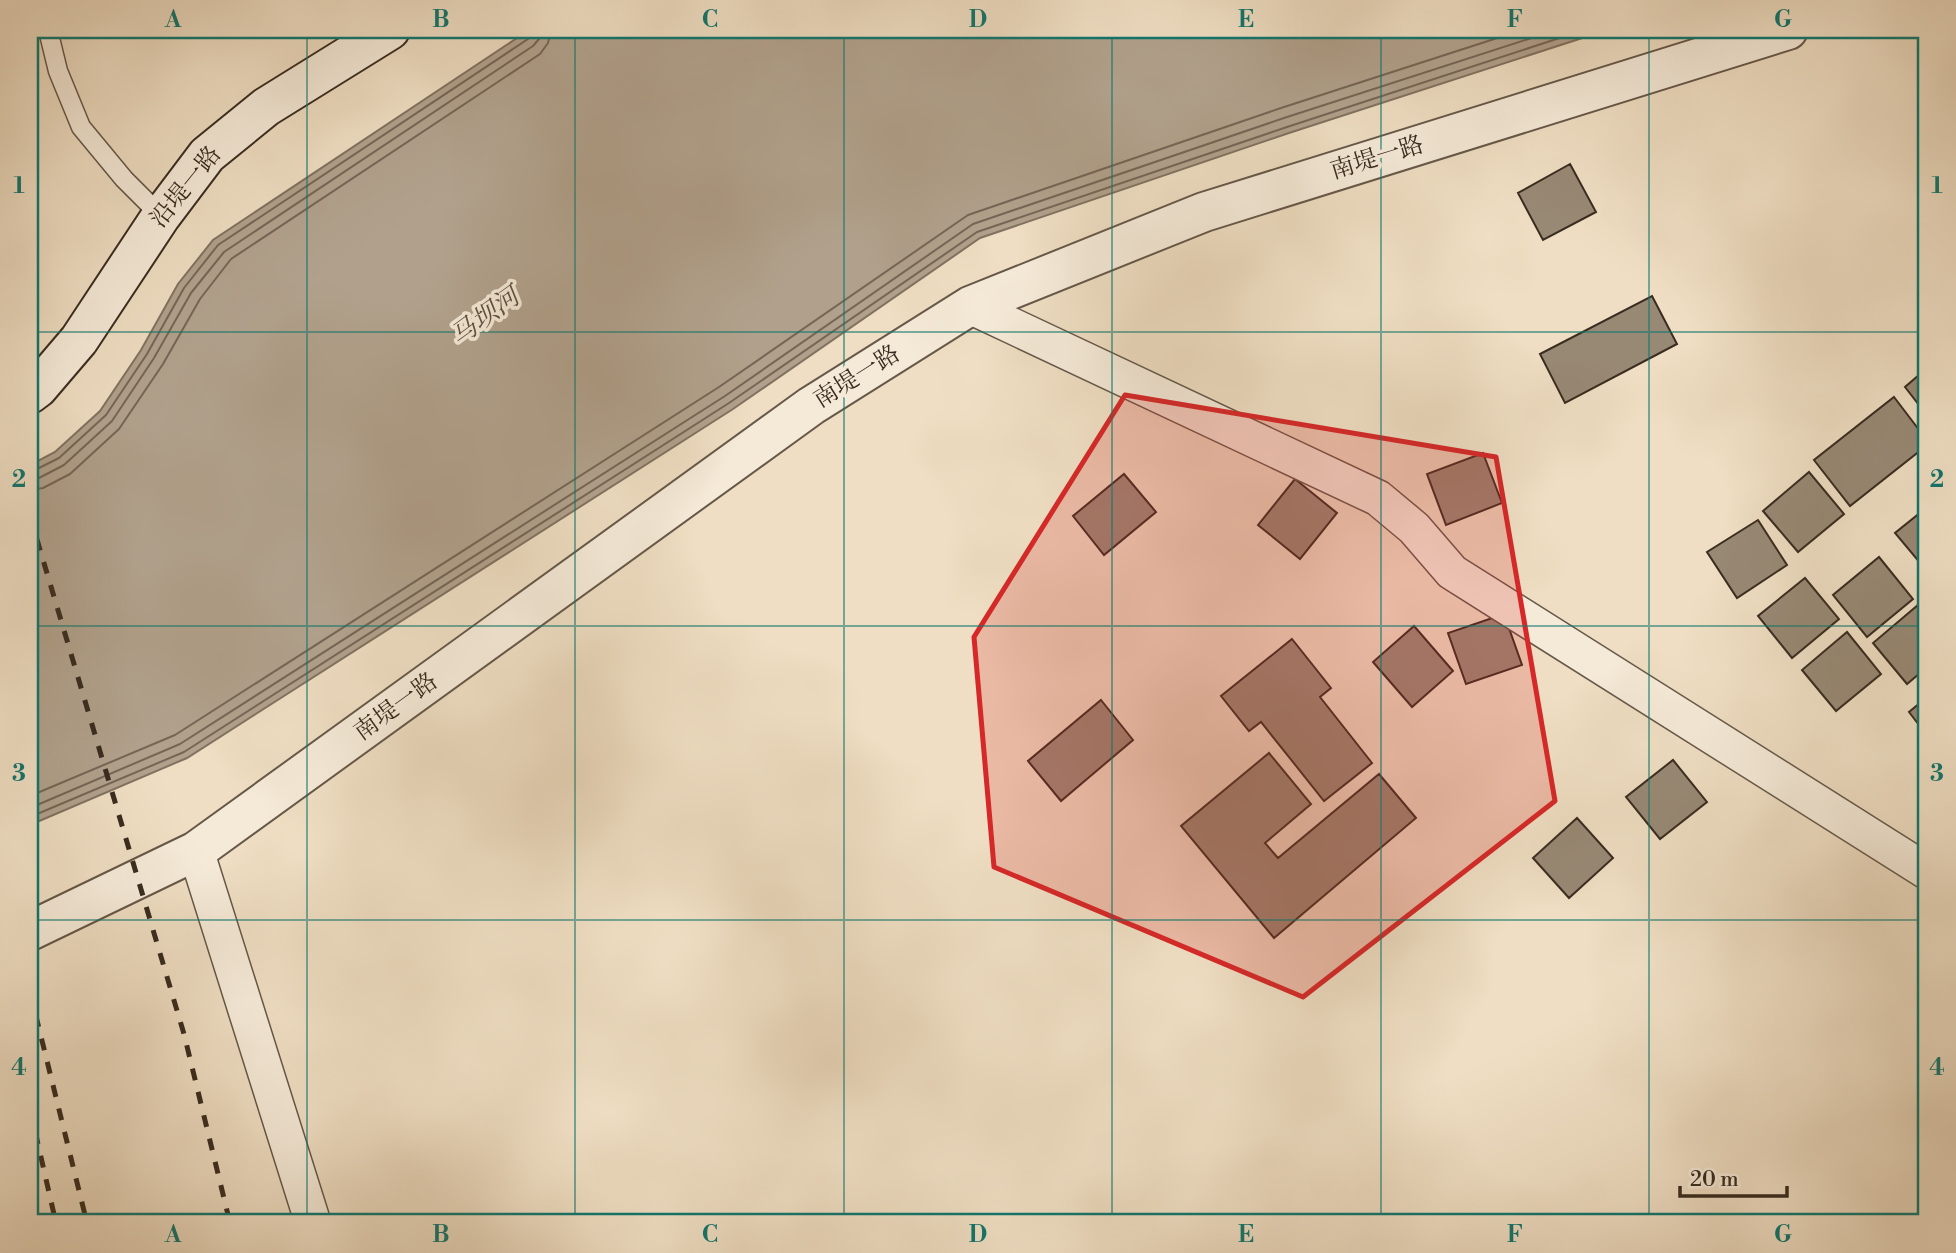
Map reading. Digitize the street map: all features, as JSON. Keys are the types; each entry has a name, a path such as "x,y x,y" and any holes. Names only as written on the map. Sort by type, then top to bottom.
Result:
{"street":[{"name":"沿堤一路","path":"30,394 79,340 161,216 207,155 266,107 390,30"},
{"name":"南堤一路","path":"30,931 196,851 811,406 970,306 1204,212 1788,30"},
{"path":"970,306 1378,498 1414,528 1452,572 1926,871"},
{"path":"196,851 313,1223"}],"lane":[{"path":"48,30 58,71 81,127 124,179 161,216"}],"highlighted area":[{"path":"1125,395 1496,457 1555,801 1303,997 994,867 974,637"}],"water":[{"name":"马坝河","path":"529,30 1607,30 1289,133 980,238 733,409 187,758 30,825 30,465 55,452 100,411 141,350 178,284 213,240"}],"building":[{"path":"1570,164 1596,212 1543,240 1518,193"},
{"path":"1652,296 1677,344 1565,403 1540,354"},
{"path":"1926,369 1926,414 1905,387"},
{"path":"1894,397 1926,439 1926,446 1850,506 1814,460"},
{"path":"1483,453 1502,503 1446,525 1427,474"},
{"path":"1809,472 1844,514 1798,552 1763,511"},
{"path":"1124,474 1156,512 1104,555 1073,516"},
{"path":"1295,479 1337,513 1300,559 1258,525"},
{"path":"1926,508 1926,570 1895,533"},
{"path":"1758,520 1787,565 1737,598 1707,552"},
{"path":"1879,557 1913,599 1867,637 1833,595"},
{"path":"1805,578 1839,619 1792,658 1758,616"},
{"path":"1918,605 1926,615 1926,668 1907,684 1873,643"},
{"path":"1504,614 1522,665 1466,684 1448,633"},
{"path":"1414,626 1453,671 1412,707 1373,662"},
{"path":"1847,632 1881,674 1836,711 1802,670"},
{"path":"1292,639 1331,688 1320,697 1372,763 1324,801 1261,722 1249,731 1221,696"},
{"path":"1926,698 1926,734 1909,712"},
{"path":"1101,700 1133,740 1061,801 1028,761"},
{"path":"1269,753 1311,804 1265,843 1278,858 1379,774 1416,818 1274,938 1181,826"},
{"path":"1673,760 1707,802 1660,839 1626,797"},
{"path":"1577,818 1613,858 1569,898 1533,858"}],"railway":[{"path":"30,516 184,1034 230,1223"},
{"path":"30,992 87,1223"},
{"path":"30,1109 56,1223"}]}
